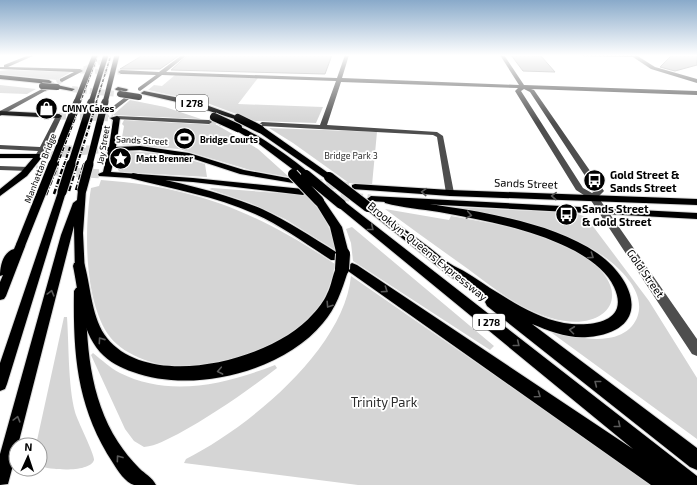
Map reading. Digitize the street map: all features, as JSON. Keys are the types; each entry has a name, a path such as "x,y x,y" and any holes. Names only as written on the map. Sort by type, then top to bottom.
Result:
{"highway":[{"path":"6,78 49,82 73,87"},
{"path":"0,81 43,88 61,84"},
{"name":"Brooklyn-Queens Expressway","path":"120,92 141,93 198,104 261,127 329,177 369,203 452,270 697,460"},
{"name":"Brooklyn-Queens Expressway","path":"141,93 182,107 211,120 238,128 269,147 306,175 692,485"},
{"path":"80,266 96,333 111,352 136,367 152,371 189,374 208,373 244,365 272,353 294,340 315,322 331,302 339,284 343,262 336,227 319,201 293,177 281,164 269,147"},
{"path":"133,176 183,187 242,205 278,222 343,262 668,485"},
{"path":"389,201 503,223 541,233 566,242 591,256 610,271 623,287 626,303 621,318 605,328 592,331 563,328 533,318 452,270"}],"main road":[{"name":"Manhattan Bridge","path":"21,244 86,78"},
{"path":"0,384 99,78"},
{"path":"0,484 72,234 111,78"},
{"path":"0,113 59,116"},
{"name":"Jay Street","path":"115,118 110,149 110,164 104,174 133,176"},
{"name":"Sands Street","path":"110,149 140,148 178,153 243,172 293,177"},
{"path":"0,156 39,156 32,169 0,193"},
{"path":"133,176 207,181 303,192"},
{"name":"Sands Street","path":"355,187 450,193 593,197 697,202"},
{"path":"369,203 389,201 697,216"},
{"path":"72,234 80,266 82,358 93,403 112,448 126,468 147,485"},
{"path":"0,272 21,244"},
{"path":"0,296 21,244"}],"street":[{"path":"61,84 70,78"},
{"path":"141,93 156,78"},
{"path":"268,78 697,93"},
{"name":"Gold Street","path":"517,78 523,87 532,91 600,191 593,197"},
{"path":"686,78 697,81"},
{"path":"323,127 338,80"},
{"name":"Gold Street","path":"523,87 518,91 580,190 593,197 697,350"},
{"path":"0,113 43,88"},
{"path":"114,108 126,99"},
{"path":"39,156 44,149 59,116"},
{"path":"115,118 211,120"},
{"path":"261,127 323,127 432,132 440,136 450,193"},
{"path":"0,147 44,149"},
{"path":"0,168 32,169"}],"green space":[{"path":"35,78 61,78 57,80"},
{"path":"172,78 258,78 238,104 323,107 316,123 255,121 207,103 148,90 154,85 162,86"},
{"path":"0,85 36,89 27,94 0,93"},
{"path":"130,100 165,107 201,119 113,115"},
{"path":"124,120 217,125 258,149 289,177 250,170 179,149 123,145 121,143 124,126 122,124"},
{"name":"Bridge Park 3","path":"269,128 377,132 372,185 349,183 293,143"},
{"path":"128,151 169,154 205,164 207,177 120,172 118,170 120,154"},
{"path":"101,180 135,183 196,196 252,216 279,230 335,264 330,284 322,303 310,320 295,333 260,352 238,361 194,367 177,367 167,366 146,360 126,351 110,337 101,323 91,286 88,265 87,224 91,188 99,186"},
{"path":"209,189 306,195 317,207 329,227 335,250 285,219 250,203"},
{"path":"451,208 575,213 586,217 649,301 697,378 697,439 552,333 555,331 581,338 601,339 618,336 632,326 637,317 639,307 638,297 634,288 614,264 589,247 551,231 511,220"},
{"path":"385,209 449,220 451,216 485,222 539,235 572,248 586,257 602,271 610,285 612,297 608,308 600,316 587,321 570,322 551,318 529,310 498,291"},
{"path":"352,227 494,346 490,350 353,261 351,243 346,229"},
{"name":"Trinity Park","path":"351,276 653,485 358,485 184,463 186,459 237,428 264,407 312,358 331,331 344,304"},
{"path":"64,317 67,317 70,378 75,412 94,460 91,464 78,469 48,468 48,437 38,437"},
{"path":"93,353 120,373 139,381 158,385 198,386 237,378 275,365 277,368 229,403 191,427 162,442 144,447 134,441 125,429 91,355"}],"tunnel":[{"path":"44,90 62,80"},
{"path":"72,89 117,94"},
{"path":"102,118 114,108"},
{"path":"59,116 113,118"},
{"path":"209,122 253,124"},
{"path":"44,149 96,149"},
{"path":"39,156 107,149"},
{"path":"36,170 102,174"},
{"path":"313,183 355,187"},
{"path":"327,195 371,199"}],"railway":[{"path":"80,103 90,78"},
{"path":"96,103 104,78"},
{"path":"57,165 81,102"},
{"path":"77,165 97,102"},
{"path":"64,165 70,147"},
{"path":"46,195 58,164"},
{"path":"54,194 64,164"},
{"path":"69,191 77,164"},
{"path":"76,190 84,164"}],"place":[{"name":"CMNY Cakes","path":"46,108"},
{"name":"Bridge Courts","path":"185,139"},
{"name":"Matt Brenner","path":"120,158"},
{"name":"Gold Street & Sands Street","path":"594,180"},
{"name":"Sands Street & Gold Street","path":"567,214"}]}
